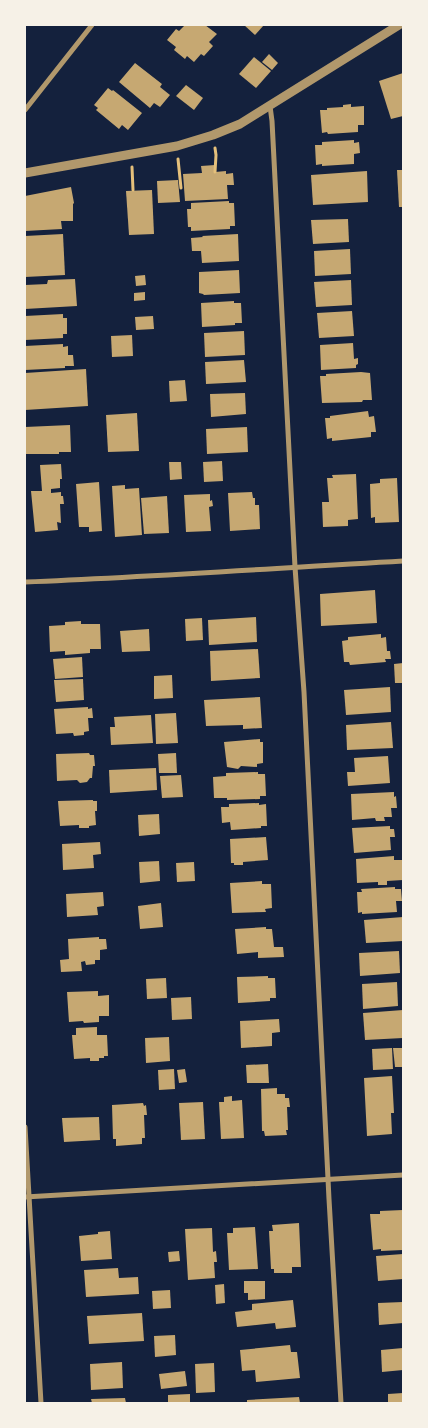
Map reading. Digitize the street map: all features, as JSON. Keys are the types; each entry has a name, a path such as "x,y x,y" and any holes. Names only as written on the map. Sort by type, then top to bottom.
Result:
{"street":[{"path":"25,110 92,25"},
{"path":"25,173 176,146 213,135 240,124 399,25"},
{"path":"270,104 295,567 305,702 341,1403"},
{"path":"25,582 148,577 403,562"},
{"path":"25,1128 27,1197 41,1403"},
{"path":"27,1197 403,1175"}],"path":[{"path":"213,135 216,155 215,172"},
{"path":"176,146 181,188"},
{"path":"130,154 133,170 133,190"}],"building":[{"path":"185,25 205,25 217,34 209,42 213,46 204,56 201,54 194,62 187,56 185,59 174,50 176,47 167,40 176,29 179,31"},
{"path":"244,25 264,25 255,35"},
{"path":"269,54 278,63 272,70 262,62"},
{"path":"254,57 271,71 256,88 239,74"},
{"path":"135,63 162,84 160,87 170,95 160,107 154,103 150,108 119,82"},
{"path":"403,73 403,116 391,119 379,81"},
{"path":"186,85 203,98 194,110 176,96"},
{"path":"108,88 142,113 128,130 122,125 119,129 96,110 98,108 94,105"},
{"path":"351,104 351,107 364,106 364,125 358,125 358,132 322,133 320,110"},
{"path":"354,140 354,143 359,142 360,153 354,154 354,164 316,165 315,145 322,145 322,142"},
{"path":"215,165 215,172 226,171 226,174 233,173 234,185 227,185 228,199 185,201 183,174 202,173 201,166"},
{"path":"397,170 403,170 403,207 399,207"},
{"path":"367,171 368,202 313,205 311,175"},
{"path":"178,180 180,202 158,203 157,181"},
{"path":"71,187 74,203 73,221 61,221 62,229 25,231 25,196"},
{"path":"152,190 154,234 129,235 126,191"},
{"path":"229,201 229,203 234,203 235,226 230,226 230,229 191,231 191,227 188,227 187,209 191,209 191,203"},
{"path":"348,219 349,242 313,244 311,220"},
{"path":"63,234 65,275 25,277 25,236"},
{"path":"238,234 239,261 202,263 201,251 192,251 191,238"},
{"path":"350,249 351,274 315,276 314,251"},
{"path":"239,270 240,293 204,295 199,293 199,272"},
{"path":"145,275 146,285 136,286 135,276"},
{"path":"75,279 77,306 25,309 25,285 47,284 48,280"},
{"path":"351,280 352,305 316,307 314,282"},
{"path":"145,292 145,300 134,301 134,293"},
{"path":"234,301 234,303 241,303 242,323 202,327 201,303"},
{"path":"352,311 354,336 319,338 317,313"},
{"path":"63,314 63,318 67,318 67,334 63,334 63,338 25,340 25,316"},
{"path":"153,316 154,329 136,330 135,317"},
{"path":"244,331 245,355 205,357 204,333"},
{"path":"132,335 133,356 112,357 111,336"},
{"path":"353,343 354,359 358,358 356,368 321,370 320,345"},
{"path":"63,344 63,347 68,346 68,355 73,355 74,366 25,370 25,346"},
{"path":"244,360 246,382 206,384 205,362"},
{"path":"86,369 88,406 25,410 25,373"},
{"path":"361,372 370,373 372,400 322,403 320,376"},
{"path":"185,380 187,401 170,402 169,381"},
{"path":"245,393 246,414 211,417 210,394"},
{"path":"368,411 369,417 374,416 376,432 371,432 371,437 332,441 332,438 327,439 325,418"},
{"path":"137,413 139,451 108,452 106,415"},
{"path":"70,425 71,452 25,454 25,427"},
{"path":"247,427 248,452 207,454 206,429"},
{"path":"222,461 223,481 204,482 203,462"},
{"path":"169,462 181,462 182,479 170,480"},
{"path":"61,464 62,479 60,479 60,488 51,489 51,493 61,492 61,496 63,496 64,504 60,504 61,523 57,522 58,530 35,532 31,491 42,491 40,465"},
{"path":"356,474 358,519 348,520 348,526 323,527 322,502 329,502 327,478 333,478 332,475"},
{"path":"397,478 399,522 375,523 375,517 371,518 370,484 380,483 380,479"},
{"path":"99,482 102,531 89,532 89,527 79,527 76,484"},
{"path":"125,485 125,489 139,488 142,535 115,537 112,486"},
{"path":"252,492 253,498 255,498 255,505 259,505 260,529 230,531 228,493"},
{"path":"210,494 210,501 212,500 213,506 209,507 211,531 186,532 184,495"},
{"path":"167,496 169,533 144,534 141,498"},
{"path":"375,590 377,623 321,626 320,594"},
{"path":"256,617 257,642 209,645 208,620"},
{"path":"202,618 203,640 186,641 185,619"},
{"path":"81,621 81,624 100,624 101,649 90,649 90,653 65,655 65,651 50,652 49,626"},
{"path":"149,629 150,651 122,652 120,631"},
{"path":"381,634 381,638 386,637 387,651 390,651 391,659 385,659 386,662 350,665 349,662 344,662 342,641 348,640 348,637"},
{"path":"258,649 260,678 211,681 210,651"},
{"path":"82,657 83,677 55,679 53,659"},
{"path":"403,663 403,683 395,683 394,664"},
{"path":"172,675 173,698 154,699 154,676"},
{"path":"83,679 84,700 56,702 54,680"},
{"path":"390,687 391,712 346,715 344,690"},
{"path":"260,697 262,728 243,729 243,725 206,726 204,700"},
{"path":"88,707 88,709 92,708 93,718 88,718 89,731 84,732 84,735 74,736 73,733 56,734 54,709"},
{"path":"176,713 178,743 156,744 155,714"},
{"path":"151,715 153,743 111,745 110,727 115,727 114,717"},
{"path":"391,722 393,748 347,750 346,725"},
{"path":"260,739 260,742 263,742 263,763 257,764 257,767 241,766 238,769 227,767 224,742"},
{"path":"89,753 94,755 95,766 93,766 92,778 87,782 80,783 77,780 57,781 56,754"},
{"path":"176,753 177,773 159,773 158,754"},
{"path":"388,756 390,783 348,786 347,772 355,772 354,758"},
{"path":"156,768 157,790 110,793 109,770"},
{"path":"258,772 258,774 265,774 266,796 260,796 260,799 227,800 227,798 214,798 213,777 226,776 226,773"},
{"path":"181,775 183,797 162,798 160,776"},
{"path":"394,792 397,808 391,808 392,817 384,817 385,821 376,821 375,818 352,820 351,794"},
{"path":"58,801 97,801 97,811 95,811 96,825 89,826 89,828 79,828 79,825 60,826"},
{"path":"259,803 259,805 266,804 267,826 231,830 230,822 222,823 221,807 229,807 229,804"},
{"path":"159,814 160,834 139,836 138,815"},
{"path":"390,826 390,829 394,829 395,837 390,837 391,850 354,853 352,828"},
{"path":"266,837 268,860 243,862 243,865 231,863 230,839"},
{"path":"100,842 101,854 93,855 94,868 63,870 62,844"},
{"path":"394,856 394,860 403,860 403,880 387,881 387,885 378,885 378,882 357,883 356,859"},
{"path":"159,861 160,881 140,883 139,862"},
{"path":"194,862 195,881 177,882 176,863"},
{"path":"262,881 262,884 271,884 272,908 265,909 266,912 232,913 230,883"},
{"path":"395,887 395,889 401,889 402,901 396,901 397,912 358,913 357,892 362,892 361,889"},
{"path":"103,892 104,906 97,907 98,915 67,917 66,894"},
{"path":"161,903 163,927 140,929 138,906"},
{"path":"403,917 403,941 366,943 364,920"},
{"path":"266,927 266,929 272,929 274,947 283,947 284,957 258,958 258,952 237,954 235,929"},
{"path":"99,937 99,939 106,939 107,949 100,950 100,960 95,960 95,964 86,965 85,961 81,962 82,971 61,972 60,960 69,959 68,939"},
{"path":"399,951 400,973 360,976 359,953"},
{"path":"268,976 268,978 275,978 276,998 270,998 270,1001 238,1003 237,977"},
{"path":"166,978 167,998 147,999 146,979"},
{"path":"397,982 398,1006 363,1009 362,984"},
{"path":"98,991 98,996 109,995 109,1016 99,1016 99,1022 69,1022 67,992"},
{"path":"191,997 192,1019 172,1020 171,998"},
{"path":"403,1010 403,1038 365,1040 363,1013"},
{"path":"279,1019 280,1032 272,1033 272,1046 241,1048 240,1021"},
{"path":"97,1027 97,1035 107,1035 108,1056 99,1058 99,1061 90,1061 90,1058 74,1059 72,1035 76,1035 76,1028"},
{"path":"169,1037 170,1061 146,1063 145,1038"},
{"path":"392,1048 393,1069 373,1070 372,1049"},
{"path":"393,1048 403,1048 403,1067 395,1067"},
{"path":"268,1064 269,1083 247,1083 246,1065"},
{"path":"174,1069 175,1089 159,1090 158,1070"},
{"path":"185,1069 187,1082 179,1083 177,1070"},
{"path":"392,1076 394,1113 391,1113 392,1134 367,1136 364,1078"},
{"path":"277,1088 277,1094 285,1094 285,1098 289,1098 290,1107 287,1107 287,1135 265,1136 264,1131 262,1131 261,1089"},
{"path":"232,1096 232,1101 242,1100 244,1138 221,1139 219,1102 224,1102 224,1097"},
{"path":"203,1102 205,1139 181,1140 179,1103"},
{"path":"143,1103 144,1106 146,1105 147,1115 144,1115 145,1138 142,1138 142,1144 116,1146 116,1139 113,1139 112,1105"},
{"path":"99,1117 100,1140 64,1142 62,1118"},
{"path":"403,1210 403,1250 373,1250 370,1214 380,1214 380,1211"},
{"path":"299,1223 301,1267 292,1267 292,1273 274,1273 274,1269 271,1269 269,1231 273,1231 272,1225"},
{"path":"255,1227 258,1269 229,1270 227,1233 233,1233 233,1228"},
{"path":"212,1228 213,1252 216,1251 217,1262 214,1262 215,1278 188,1280 185,1229"},
{"path":"110,1231 112,1259 81,1261 79,1236"},
{"path":"179,1251 180,1261 169,1262 168,1252"},
{"path":"403,1254 403,1279 378,1281 376,1256"},
{"path":"118,1268 119,1278 138,1277 139,1294 86,1297 84,1270"},
{"path":"244,1281 265,1281 265,1299 248,1300 248,1293 244,1293"},
{"path":"224,1284 225,1303 216,1304 215,1285"},
{"path":"170,1290 171,1308 153,1309 152,1291"},
{"path":"293,1300 296,1327 276,1329 275,1323 237,1327 235,1312 252,1310 252,1304"},
{"path":"403,1302 403,1323 379,1325 378,1303"},
{"path":"142,1313 144,1341 89,1344 87,1316"},
{"path":"175,1335 176,1355 155,1357 154,1336"},
{"path":"290,1345 291,1352 297,1352 300,1378 256,1382 255,1370 242,1371 240,1350"},
{"path":"403,1348 403,1370 382,1372 381,1350"},
{"path":"122,1362 123,1388 91,1390 90,1364"},
{"path":"214,1363 215,1392 196,1393 195,1364"},
{"path":"185,1371 187,1386 161,1389 159,1374"},
{"path":"403,1393 403,1403 388,1403 388,1394"},
{"path":"190,1394 190,1403 168,1403 168,1395"},
{"path":"299,1397 300,1403 247,1403 247,1400"},
{"path":"125,1398 126,1403 92,1403 91,1399"}]}
